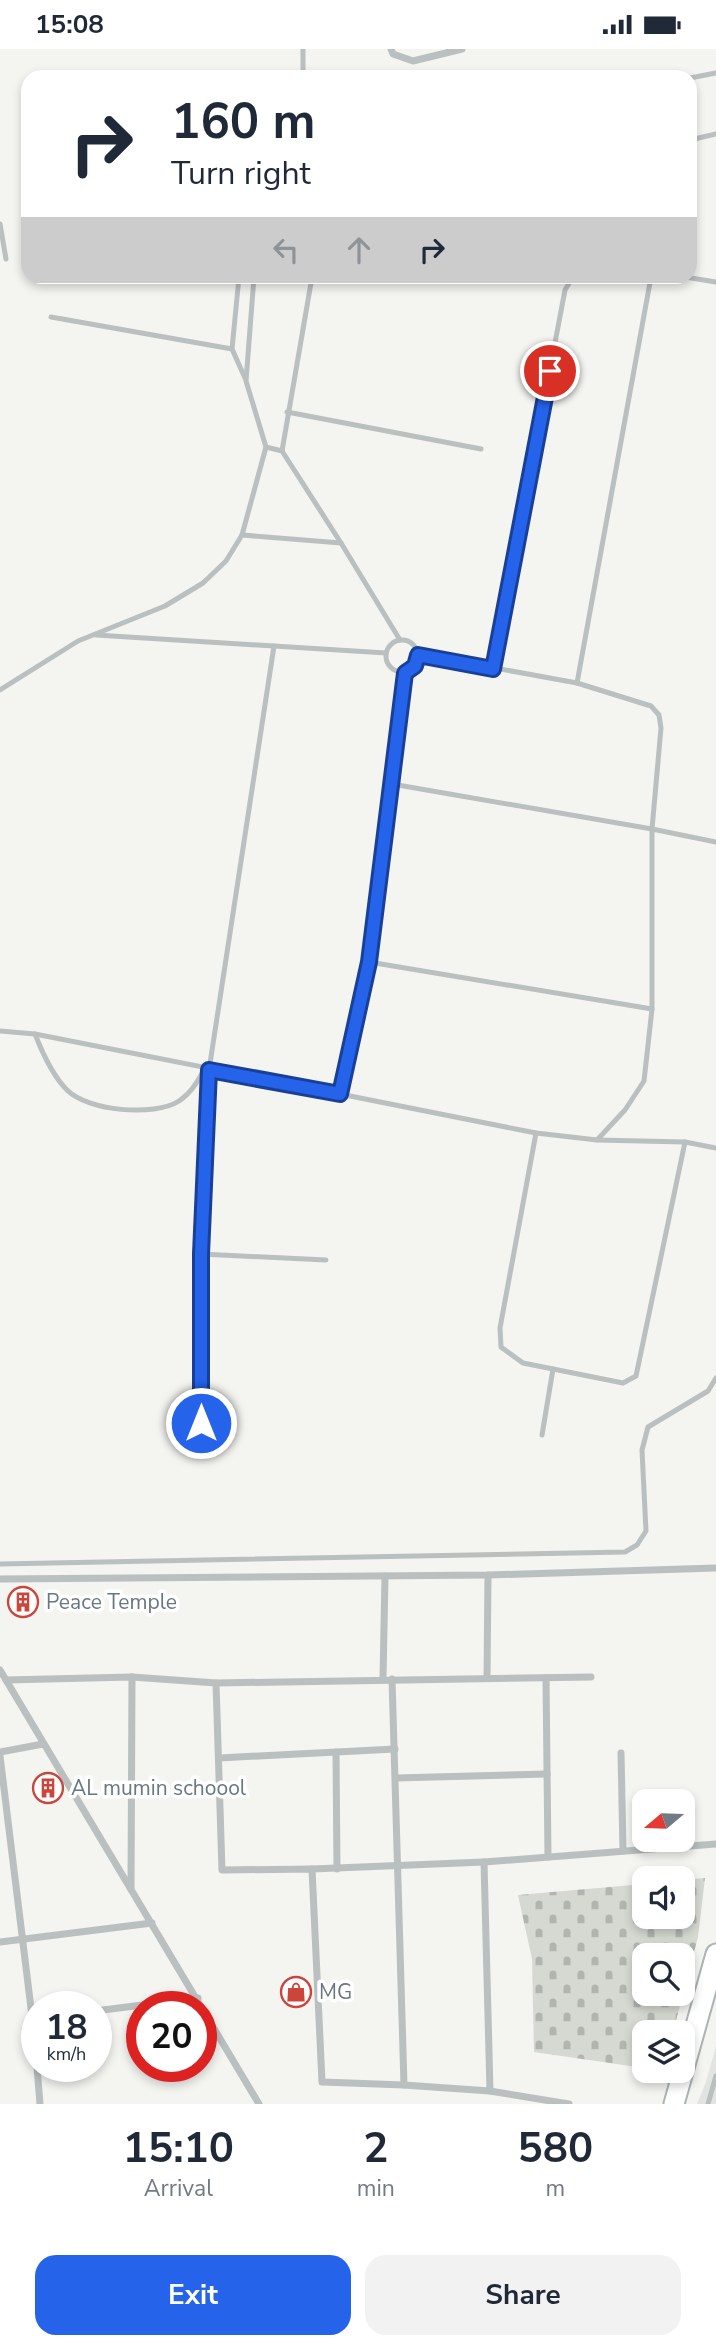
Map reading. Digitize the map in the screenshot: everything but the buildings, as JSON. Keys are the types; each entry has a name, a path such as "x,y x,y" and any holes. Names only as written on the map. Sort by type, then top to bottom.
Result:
{"main road":[{"path":"674,2104 716,1954"}],"street":[{"path":"391,49 393,54 413,61 462,49"},
{"path":"0,1579 385,1576 716,1568"},
{"path":"487,1678 488,1574"},
{"path":"383,1679 385,1576"},
{"path":"0,1669 194,1991"},
{"path":"6,1680 132,1677 216,1683 392,1678 591,1677"},
{"path":"131,1889 132,1677"},
{"path":"392,1678 400,1868 404,2085"},
{"path":"546,1678 548,1857"},
{"path":"216,1683 222,1870 400,1868 716,1844"},
{"path":"27,1991 0,1754 43,1744"},
{"path":"219,1758 395,1749"},
{"path":"336,1752 337,1869"},
{"path":"621,1753 623,1851"},
{"path":"396,1778 547,1774"},
{"path":"484,1862 490,2091"},
{"path":"312,1870 322,2082 490,2091 525,2101 569,2104"},
{"path":"0,1942 152,1923"},
{"path":"217,2031 259,2104"},
{"path":"38,2082 40,2104"}],"lane":[{"path":"303,49 303,70"},
{"path":"697,77 716,73"},
{"path":"697,138 716,134"},
{"path":"0,224 6,259"},
{"path":"697,279 716,282"},
{"path":"0,689 78,641 165,606 203,583 226,561 242,534 266,447 246,381 232,349 238,284"},
{"path":"246,381 253,284"},
{"path":"311,284 282,451 400,640"},
{"path":"493,669 565,290 569,284"},
{"path":"577,683 650,284"},
{"path":"51,317 232,349"},
{"path":"287,412 481,449"},
{"path":"266,447 282,451"},
{"path":"242,534 341,543"},
{"path":"93,635 386,653"},
{"path":"340,1094 369,962 405,673 415,666 418,655 412,643 400,640 391,644 386,653 390,668 405,673"},
{"path":"201,1423 201,1254 207,1069 275,646"},
{"path":"418,655 577,683 651,706 659,715 661,728 652,829 653,1009 644,1081 625,1110 597,1140"},
{"path":"392,784 716,842"},
{"path":"369,962 653,1009"},
{"path":"0,1031 35,1034 536,1133 597,1140 685,1142 716,1147"},
{"path":"35,1034 43,1055 67,1090 100,1106 139,1111 177,1103 192,1091 207,1069"},
{"path":"536,1133 500,1337 501,1347 523,1363 623,1383 636,1376 685,1142"},
{"path":"201,1254 326,1260"},
{"path":"542,1435 552,1369"},
{"path":"0,1563 625,1552 637,1545 646,1531 642,1450 648,1427 708,1391 716,1378"},
{"path":"708,2104 716,2075"}],"shaded area":[{"path":"716,2046 716,2104 697,2104 706,2082"}],"green space":[{"path":"705,1878 695,1948 695,1943 632,1943 632,2006 680,2006 676,2020 632,2020 632,2066 534,2052 532,1959 518,1895 632,1885 632,1929 695,1929 695,1879"}],"place":[{"name":"Peace Temple","path":"23,1602"},
{"name":"AL mumin schoool","path":"48,1788"},
{"name":"MG","path":"296,1992"}],"route":[{"path":"201,1423 201,1254 209,1070 340,1094 369,962 405,673 415,666 418,655 493,669 550,371"}]}
